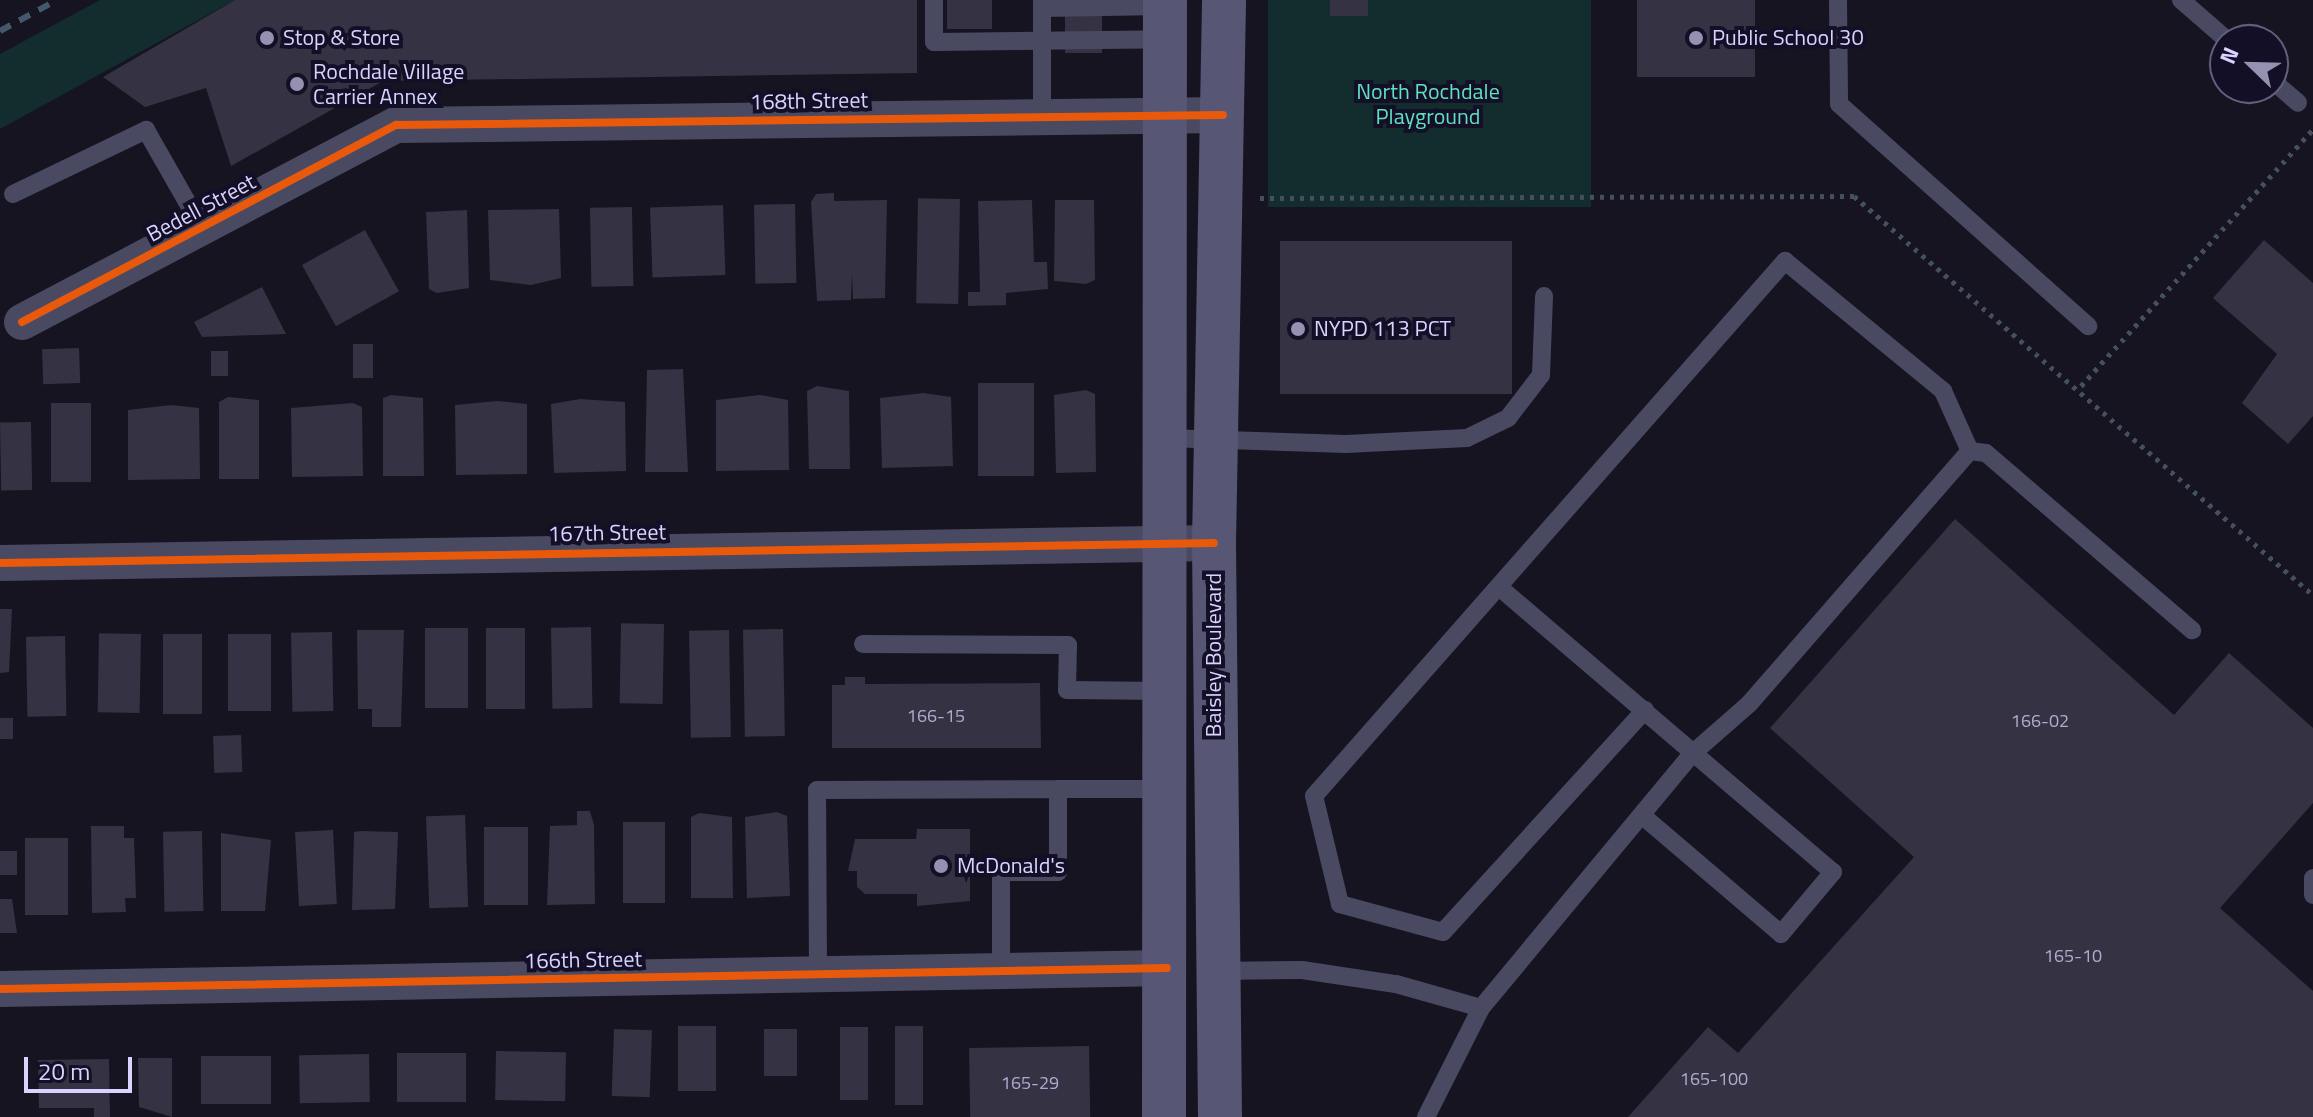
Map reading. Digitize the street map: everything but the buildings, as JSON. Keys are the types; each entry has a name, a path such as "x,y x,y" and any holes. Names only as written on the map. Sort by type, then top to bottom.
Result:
{"main road":[{"name":"Baisley Boulevard","path":"1220,1117 1215,971 1214,543 1224,0"},
{"path":"1164,1117 1167,968 1165,15"},
{"path":"1167,968 1215,971"}],"street":[{"name":"168th Street","path":"396,125 1223,115"},
{"name":"Bedell Street","path":"22,322 396,125"},
{"name":"167th Street","path":"0,563 1214,543"},
{"name":"166th Street","path":"0,989 1167,968"}],"lane":[{"path":"934,0 934,42 1043,42 1165,15"},
{"path":"1838,0 1839,104 2088,326"},
{"path":"2181,0 2209,24"},
{"path":"1042,116 1042,4 1165,15"},
{"path":"2289,95 2298,103"},
{"path":"13,194 146,130 202,228"},
{"path":"1645,710 1443,932 1340,904 1314,796 1785,261 1943,391 1970,451"},
{"path":"1166,438 1467,438 1508,418 1541,375 1544,296"},
{"path":"1970,451 1986,453 2192,630"},
{"path":"1426,1117 1481,1008 1693,753 1749,704 1970,451"},
{"path":"1499,587 1833,872 1781,934 1643,816"},
{"path":"863,644 1068,645 1067,690 1166,691"},
{"path":"1001,971 1001,872 1058,872 1058,789"},
{"path":"818,974 817,790 1167,789"},
{"path":"2313,878 2313,895"},
{"path":"1215,971 1302,970 1396,984 1481,1008"}],"path":[{"path":"2081,386 2313,129"}],"green space":[{"path":"100,0 235,0 0,129 0,54"},
{"name":"North Rochdale Playground","path":"1268,0 1591,0 1591,207 1268,207"}],"railway":[{"path":"0,31 57,0"}],"cycle path":[{"path":"22,322 396,125 1223,115"},
{"path":"0,563 1214,543"},
{"path":"0,989 1167,968"}],"place":[{"name":"Stop & Store","path":"267,38"},
{"name":"Public School 30","path":"1696,38"},
{"name":"Rochdale Village Carrier Annex","path":"297,84"},
{"name":"NYPD 113 PCT","path":"1298,329"},
{"name":"McDonald's","path":"941,866"}]}
